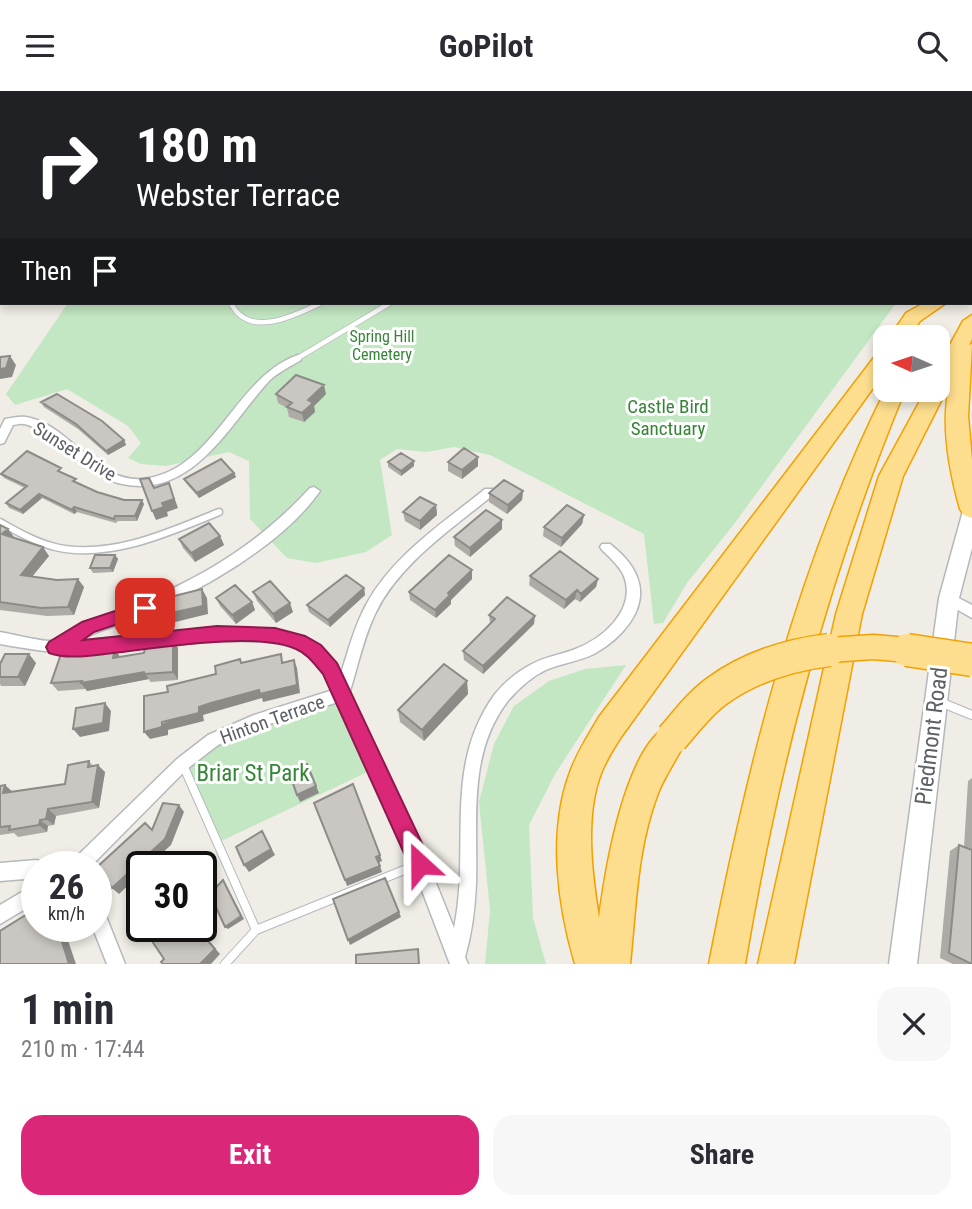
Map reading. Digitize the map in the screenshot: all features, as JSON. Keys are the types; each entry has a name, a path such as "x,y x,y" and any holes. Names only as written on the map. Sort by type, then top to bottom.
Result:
{"highway":[{"path":"907,325 913,317 934,305"},
{"path":"925,325 936,305"},
{"path":"950,363 972,321"},
{"path":"972,350 959,387 960,447 972,510"},
{"path":"593,964 586,944 580,899 577,844 583,779 610,727 873,373"},
{"path":"727,964 744,865 811,606 859,469 889,403"},
{"path":"776,964 849,614 891,476 929,403"},
{"path":"612,964 620,892 636,812 649,776 673,738 698,708 718,691 773,663 807,652 838,647 884,646 918,649 972,660"}],"street":[{"name":"Sunset Drive","path":"0,440 9,422 25,420 113,478 131,484 152,482 171,475 208,448 226,430 268,376 298,358"},
{"path":"55,647 88,627 121,618 193,587 263,541 296,514 314,491"},
{"name":"Hinton Terrace","path":"94,851 182,764 213,740 232,730 342,694 371,608 386,586 399,570 489,492"},
{"name":"Piedmont Road","path":"903,964 949,598 972,510"},
{"path":"458,960 466,908 468,778 482,731 501,700 520,679 540,667 579,654 600,643 629,614 634,598 632,579 625,567 606,547"},
{"path":"949,598 972,613"},
{"path":"0,638 55,647 90,647 217,633 275,636 299,641 315,651 330,669 342,694 420,864 458,960"},
{"path":"0,872 21,870"},
{"path":"0,915 21,902"},
{"path":"108,942 116,964"}],"lane":[{"path":"232,305 234,312 246,320 260,323 294,317 317,305"},
{"name":"Sunset Drive","path":"298,358 384,305"},
{"path":"0,521 35,541 81,549 131,542 180,528 219,512"},
{"path":"936,700 972,715"},
{"path":"182,764 256,930"},
{"path":"225,964 256,930 420,864"}],"green space":[{"name":"Castle Bird Sanctuary","path":"67,305 895,305 880,325 873,325 873,334 731,528 687,583 663,623 654,624 644,534 490,455 454,447 427,452 397,449 380,460 392,535 366,552 316,563 287,558 250,519 249,461 229,452 166,466 141,464 128,458 141,443 128,426 67,389 15,405 6,394"},
{"path":"626,665 555,774 529,825 533,918 546,964 485,964 490,910 479,802 494,744 514,706 549,681 585,669"},
{"name":"Briar St Park","path":"342,694 376,768 217,843 182,764 213,740"}],"building":[{"path":"10,356 6,368 0,369 0,357"},
{"path":"296,375 324,385 308,400 313,403 302,413 287,407 292,403 276,394"},
{"path":"57,394 102,421 124,440 106,451 76,424 41,402"},
{"path":"464,448 478,457 462,470 448,462"},
{"path":"27,451 61,468 58,471 76,479 73,481 97,492 124,500 142,500 135,516 115,516 114,519 74,507 72,510 39,494 20,510 6,503 27,486 1,474"},
{"path":"401,453 414,461 401,471 388,462"},
{"path":"221,459 234,473 197,493 184,479"},
{"path":"149,478 154,488 169,483 174,499 162,503 164,507 152,511 140,479"},
{"path":"504,480 523,491 508,505 489,493"},
{"path":"420,497 436,505 420,521 403,512"},
{"path":"567,505 584,515 562,538 544,527"},
{"path":"486,510 502,520 470,548 454,537"},
{"path":"209,523 220,536 191,553 179,539"},
{"path":"0,525 8,529 2,534 43,547 21,575 57,580 78,579 68,607 41,608 0,602"},
{"path":"560,551 598,579 581,594 577,590 566,600 530,576"},
{"path":"95,555 115,555 110,568 90,568"},
{"path":"449,555 472,570 435,610 409,592"},
{"path":"346,575 364,588 328,620 307,605"},
{"path":"270,581 290,603 273,614 253,592"},
{"path":"235,585 252,602 232,615 216,598"},
{"path":"202,589 203,606 162,615 162,599"},
{"path":"507,597 535,616 483,666 463,651 495,619 489,615"},
{"path":"173,640 173,672 144,672 81,683 82,681 51,683 61,654 115,649 113,658 144,653 145,647"},
{"path":"5,654 29,654 18,677 0,677 0,664"},
{"path":"281,654 282,663 294,660 297,685 260,694 259,690 211,703 199,707 199,713 162,722 162,727 144,732 144,696 168,692 167,686 216,674 215,666 240,659 241,663"},
{"path":"444,664 467,681 422,730 398,710"},
{"path":"105,703 103,723 73,729 76,708"},
{"path":"89,761 88,767 98,765 92,802 48,809 46,819 40,820 39,825 9,830 10,826 0,827 0,786 5,785 3,793 65,784 68,765"},
{"path":"307,764 316,786 297,795 289,772"},
{"path":"353,784 380,855 376,857 380,866 345,880 314,803"},
{"path":"163,803 179,805 165,839 152,851 126,851 126,875 112,888 112,853 145,823 152,830"},
{"path":"262,831 271,849 244,865 236,847"},
{"path":"959,845 972,850 972,964 949,953"},
{"path":"385,878 399,912 348,940 333,899"},
{"path":"223,880 241,916 225,927 217,909 217,886"},
{"path":"21,918 21,942 62,942 69,964 0,964 0,931"},
{"path":"153,942 209,942 215,949 200,964 163,964 161,962 164,959"},
{"path":"418,949 419,964 356,964 356,955"}],"route":[{"path":"145,608 88,627 55,647 90,647 217,633 275,636 299,641 315,651 330,669 420,864"}],"park label":[{"name":"Spring Hill Cemetery","path":"382,345"}]}
